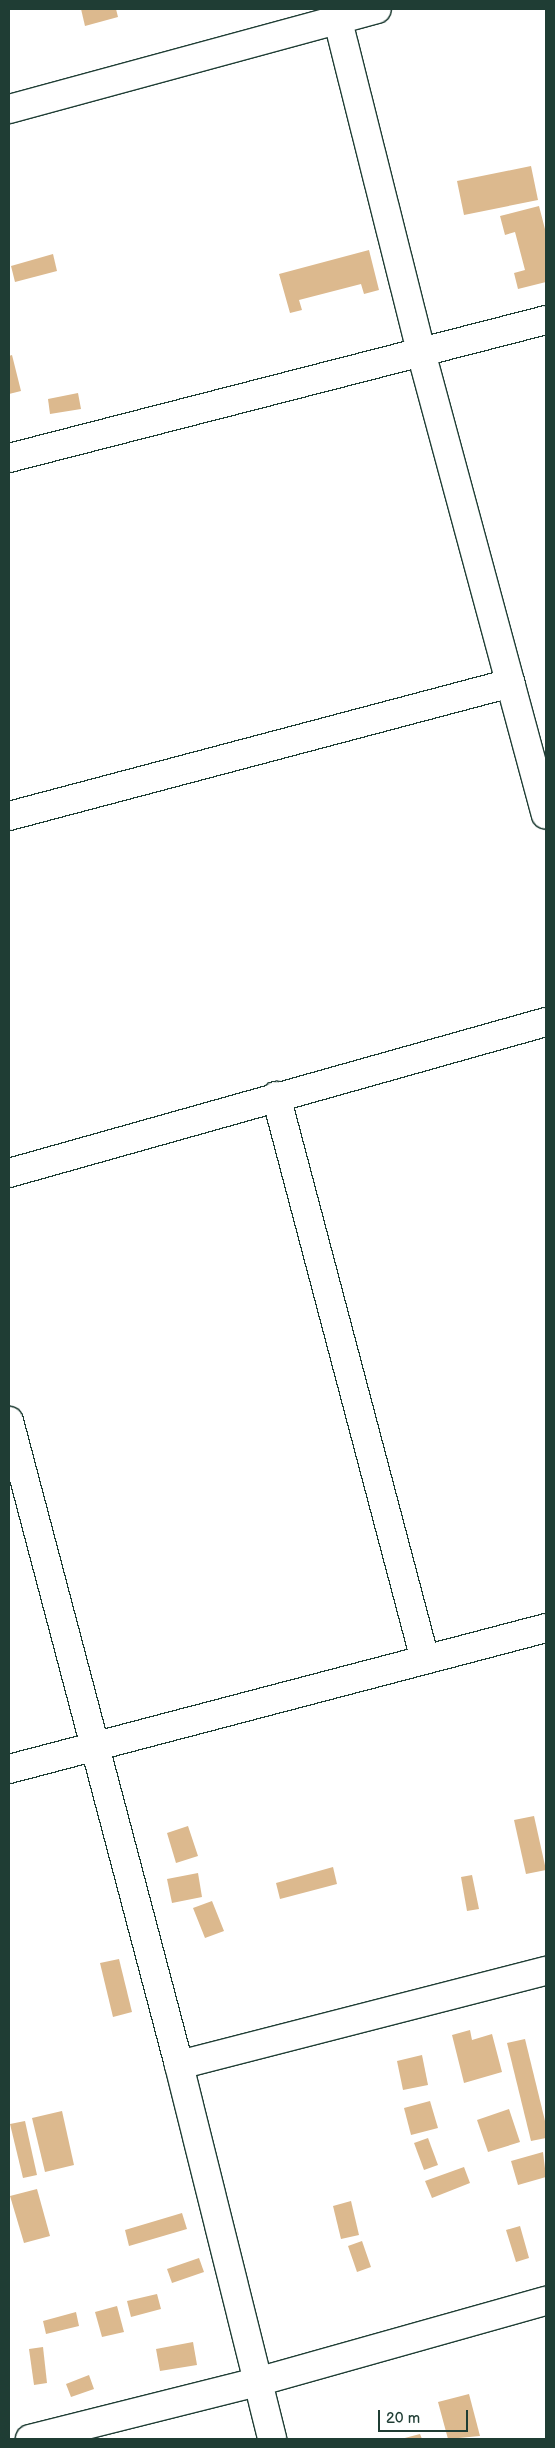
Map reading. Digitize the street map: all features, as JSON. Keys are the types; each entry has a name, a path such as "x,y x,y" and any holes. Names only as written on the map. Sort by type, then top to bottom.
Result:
{"street":[{"path":"10,103 336,14 377,9"},
{"path":"336,14 422,352 546,814"},
{"path":"9,458 546,320"},
{"path":"9,816 511,683"},
{"path":"9,1174 276,1096 546,1022"},
{"path":"276,1096 425,1660"},
{"path":"9,1421 94,1747 180,2065 272,2439"},
{"path":"9,1769 546,1628"},
{"path":"180,2065 546,1971"},
{"path":"30,2439 258,2382 546,2301"}],"building":[{"path":"81,9 116,9 118,17 85,26"},
{"path":"531,166 538,200 464,215 457,181"},
{"path":"539,206 546,233 546,282 518,289 514,273 525,270 515,232 505,235 500,216"},
{"path":"369,250 379,290 364,294 361,284 299,300 302,310 290,313 279,274"},
{"path":"53,254 57,271 15,282 11,266"},
{"path":"12,355 21,391 9,394 9,356"},
{"path":"78,393 81,409 50,414 48,399"},
{"path":"534,1816 546,1870 526,1874 514,1820"},
{"path":"188,1826 198,1856 176,1863 167,1833"},
{"path":"333,1867 337,1884 280,1899 276,1883"},
{"path":"198,1873 202,1897 172,1903 167,1879"},
{"path":"472,1875 479,1909 467,1911 461,1877"},
{"path":"212,1901 224,1931 205,1938 193,1908"},
{"path":"119,1959 132,2012 113,2017 100,1963"},
{"path":"470,2030 472,2040 492,2034 502,2072 464,2083 452,2035"},
{"path":"525,2039 546,2125 546,2138 531,2141 507,2043"},
{"path":"422,2055 428,2085 403,2090 397,2061"},
{"path":"430,2101 438,2128 411,2135 404,2108"},
{"path":"509,2109 520,2142 488,2152 477,2120"},
{"path":"62,2111 74,2165 45,2172 32,2118"},
{"path":"25,2121 37,2175 23,2178 10,2124"},
{"path":"428,2138 438,2165 424,2170 414,2143"},
{"path":"543,2152 546,2177 518,2185 511,2161"},
{"path":"464,2167 470,2183 432,2198 425,2181"},
{"path":"37,2189 50,2236 24,2243 10,2196"},
{"path":"351,2201 359,2235 341,2239 333,2206"},
{"path":"182,2213 187,2229 129,2246 125,2230"},
{"path":"520,2226 529,2258 516,2262 506,2230"},
{"path":"362,2241 371,2267 357,2272 348,2246"},
{"path":"199,2258 204,2272 172,2283 167,2269"},
{"path":"157,2294 161,2309 131,2317 127,2301"},
{"path":"117,2306 124,2332 102,2337 95,2312"},
{"path":"76,2312 79,2326 46,2334 43,2321"},
{"path":"193,2342 197,2365 160,2371 156,2349"},
{"path":"43,2347 47,2383 34,2385 29,2349"},
{"path":"89,2375 94,2389 71,2397 66,2384"},
{"path":"469,2394 480,2436 448,2439 438,2402"},
{"path":"420,2434 422,2439 401,2439"}]}
